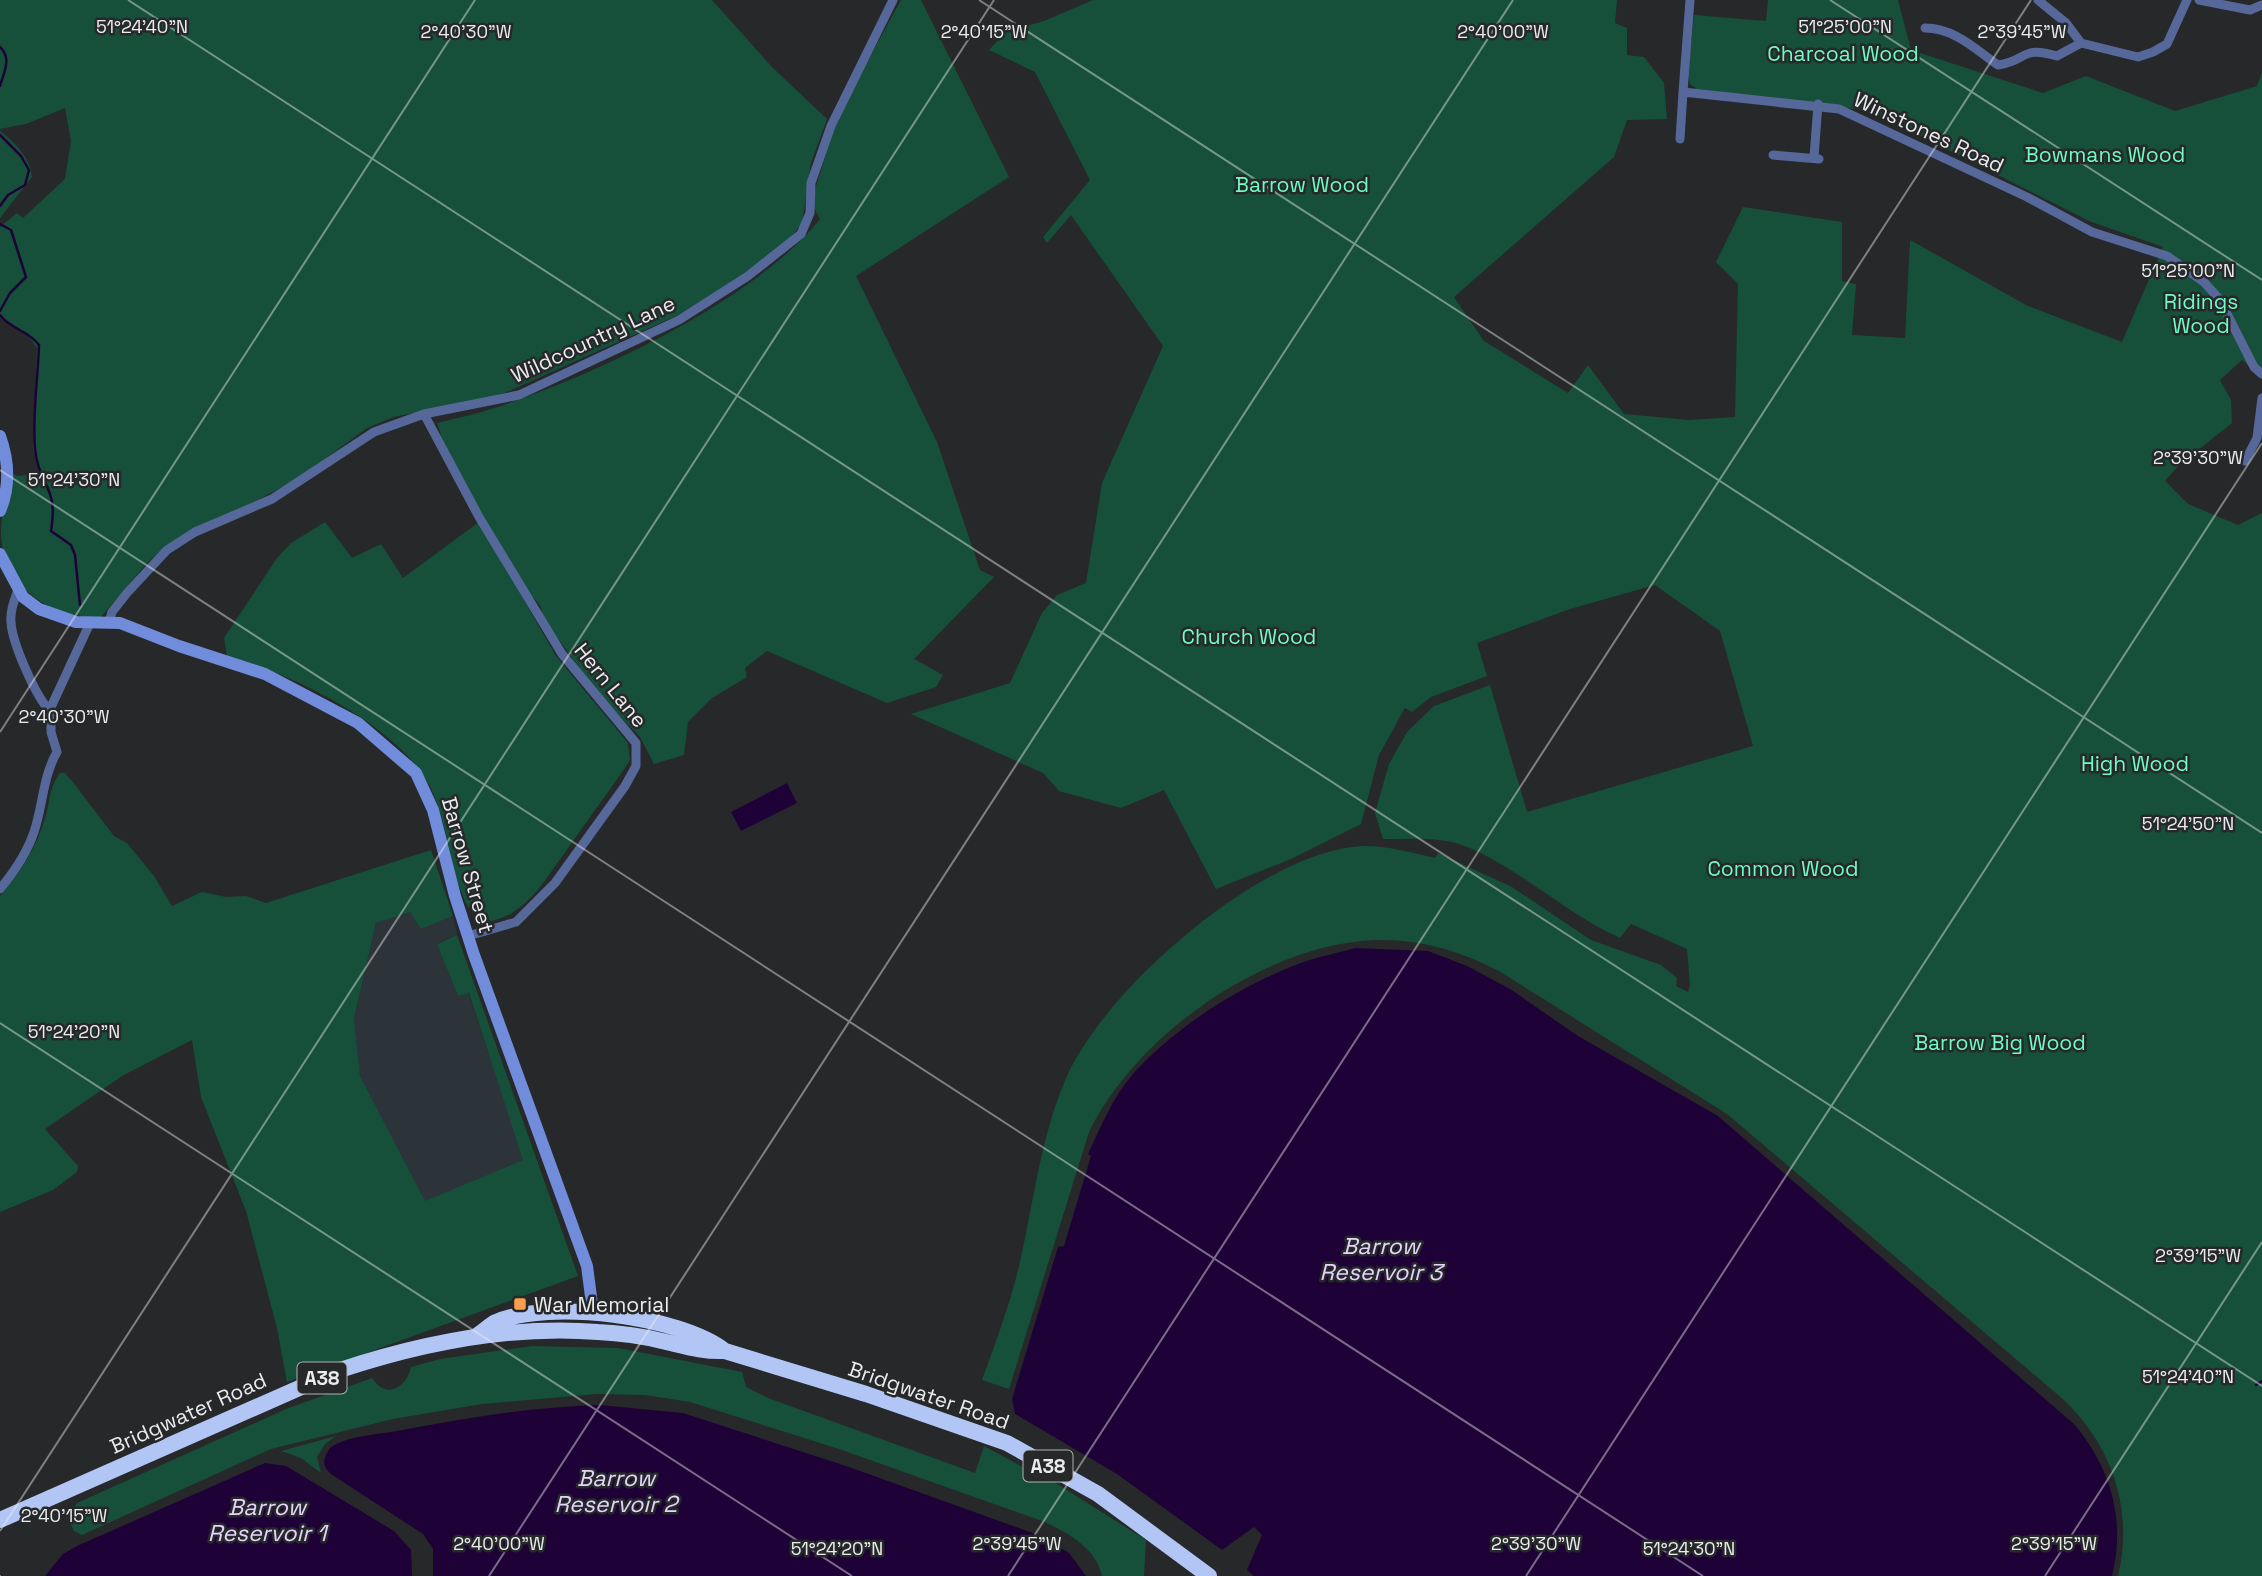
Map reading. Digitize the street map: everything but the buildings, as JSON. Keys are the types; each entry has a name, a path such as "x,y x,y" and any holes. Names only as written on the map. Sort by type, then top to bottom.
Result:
{"highway":[{"path":"576,1331 593,1312"},
{"path":"593,1312 595,1321 601,1326 634,1336"},
{"name":"Bridgwater Road","path":"478,1335 496,1322 542,1314 593,1312 653,1322 710,1339 725,1351"},
{"name":"Bridgwater Road","path":"0,1520 340,1370 396,1353 478,1335 576,1331 634,1336 704,1352 725,1351 866,1394 1007,1443 1098,1494 1209,1576"},
{"path":"498,1336 514,1339 617,1340 634,1336"}],"main road":[{"path":"0,436 7,462 6,491 0,511"},
{"name":"Barrow Street","path":"0,554 18,590 39,609 64,619 90,623 120,623 178,646 265,674 336,710 389,747 416,773 423,785 468,936 587,1266 593,1312"}],"street":[{"name":"Wildcountry Lane","path":"109,622 112,612 127,593 167,550 195,532 272,499 374,432 424,414 519,395 679,320 748,276 801,234 810,213 811,183 831,126 893,0"},
{"path":"1680,139 1690,0"},
{"path":"2038,0 2066,23 2081,43 2138,57 2167,44 2187,0"},
{"path":"2199,0 2250,10 2262,5"},
{"path":"1926,28 1939,28 1965,40 1998,65 2011,63 2023,53 2033,51 2057,56 2081,43"},
{"name":"Winstones Road","path":"1683,92 1818,104 1863,118 2092,232 2167,256 2186,268 2220,300 2254,367 2262,374"},
{"path":"1773,155 1816,158 1818,104"},
{"path":"2245,461 2257,438 2262,398"},
{"name":"Hern Lane","path":"424,414 479,517 562,654 636,743 636,766 625,786 555,883 516,922 468,936"},
{"path":"18,590 11,623 36,693 50,711"},
{"path":"0,889 23,857 34,832 51,764 57,752 51,732 50,711 90,623"}],"shaded area":[{"path":"410,911 421,929 453,916 457,935 437,943 458,996 468,992 524,1160 425,1202 360,1076 354,1018 376,923"}],"green space":[{"path":"0,0 712,0 772,67 827,119 811,163 802,223 792,236 745,274 676,316 500,395 394,417 367,428 296,480 163,549 147,563 101,617 83,616 49,606 22,586 5,556 1,537 10,473 17,476 39,474 33,448 37,348 29,337 0,318 0,227 17,213 23,218 65,179 71,141 65,108 26,124 0,129"},
{"path":"901,0 921,0 1009,177 856,276 937,442 980,570 994,577 914,659 943,675 936,687 887,703 767,651 745,668 747,677 712,698 688,722 684,755 654,764 640,737 599,695 544,619 540,605 528,592 447,454 437,423 500,406 547,389 633,351 719,303 792,248 820,219 814,208 813,196 832,135 860,75"},
{"path":"1093,0 1617,0 1615,23 1627,28 1627,55 1644,57 1664,83 1667,119 1627,120 1614,157 1454,297 1484,341 1568,393 1588,365 1624,414 1689,420 1735,417 1738,284 1716,262 1743,207 1842,222 1842,281 1856,284 1852,335 1905,338 1910,240 2028,306 2122,342 2163,247 2089,221 1871,111 1697,89 1690,84 1688,75 1694,15 1766,21 1768,0 1898,0 1911,50 2043,93 2086,76 2175,111 2257,86 2262,72 2262,377 2242,360 2220,380 2231,400 2232,423 2179,465 2165,481 2188,504 2238,525 2262,513 2262,1576 2118,1576 2123,1527 2115,1480 2095,1438 2064,1400 1727,1114 1499,971 1455,952 1424,944 1376,940 1334,945 1291,958 1249,977 1209,1001 1172,1029 1138,1061 1111,1096 1089,1132 1009,1389 982,1380 1015,1281 1056,1103 1083,1048 1110,1010 1145,972 1227,903 1271,876 1313,857 1352,847 1383,847 1435,858 1438,853 1512,887 1591,940 1661,965 1677,978 1676,986 1688,992 1690,985 1687,949 1631,924 1620,938 1581,917 1508,868 1460,844 1427,839 1383,839 1375,813 1389,764 1407,732 1434,706 1490,685 1527,812 1753,746 1720,631 1655,585 1570,609 1477,643 1487,676 1431,697 1412,712 1405,708 1379,755 1361,824 1291,859 1216,889 1164,790 1121,808 1059,791 1043,773 911,714 1010,683 1042,613 1057,595 1086,583 1102,483 1163,346 1071,215 1047,243 1043,237 1090,180 1035,72 989,50 1006,32 1044,21"},
{"path":"0,131 21,151 29,164 32,177 0,218"},
{"path":"325,522 352,558 381,544 403,578 479,522 556,656 628,743 630,760 625,768 541,886 524,904 506,916 491,921 468,907 457,880 434,795 420,771 399,748 374,726 314,690 254,664 227,656 224,638 277,558 291,543"},
{"path":"60,773 65,773 72,781 114,836 127,843 154,876 172,906 202,892 226,897 246,896 266,903 431,850 453,916 421,929 410,912 376,923 354,1018 360,1076 425,1201 523,1160 469,993 458,996 437,944 457,935 578,1276 287,1382 277,1328 246,1211 201,1097 192,1040 122,1076 45,1129 78,1166 77,1172 53,1190 0,1212 0,896 33,848 46,815 52,788"},
{"path":"532,1346 618,1348 742,1372 746,1387 768,1398 975,1473 984,1446 1041,1477 1043,1475 1146,1540 1144,1576 1102,1576 1094,1557 1087,1549 1045,1522 839,1449 690,1402 645,1395 597,1394 482,1404 393,1419 271,1449 82,1535 74,1531 67,1517 77,1503 286,1409 372,1378 383,1389 395,1389 405,1381 411,1367 440,1359"},
{"path":"336,1436 325,1444 317,1457 321,1473 301,1458 281,1451"}],"water":[{"path":"787,783 797,803 741,831 731,812"},
{"name":"Barrow Reservoir 3","path":"1355,948 1428,951 1467,966 1510,989 1578,1036 1718,1116 2075,1425 2098,1459 2112,1496 2117,1535 2112,1576 1254,1576 1247,1570 1262,1535 1254,1527 1222,1550 1117,1474 1015,1414 1012,1399 1058,1247 1064,1246 1091,1156 1088,1154 1119,1092 1149,1057 1167,1041 1228,998 1293,966"},
{"name":"Barrow Reservoir 2","path":"599,1405 683,1413 849,1467 1041,1536 1069,1553 1086,1576 433,1576 433,1549 423,1534 331,1474 324,1465 330,1448 354,1438 498,1414"},
{"name":"Barrow Reservoir 1","path":"265,1463 286,1466 394,1531 411,1550 412,1576 45,1576 63,1554 77,1546"}],"waterway":[{"path":"0,47 6,56 0,86"},
{"path":"0,135 21,156 29,170 25,185 8,195 0,206"},
{"path":"0,224 11,230 26,277 10,293 0,311"},
{"path":"0,315 39,345 35,448 52,504 51,531 71,545 75,555 80,605"},
{"path":"2256,1385 2262,1381"}],"place":[{"name":"War Memorial","path":"520,1304"}],"park label":[{"name":"Charcoal Wood","path":"1843,53"},
{"name":"Bowmans Wood","path":"2105,154"},
{"name":"Barrow Wood","path":"1302,184"},
{"name":"Ridings Wood","path":"2201,313"},
{"name":"Church Wood","path":"1249,636"},
{"name":"High Wood","path":"2135,763"},
{"name":"Common Wood","path":"1783,868"},
{"name":"Barrow Big Wood","path":"2000,1042"}]}
